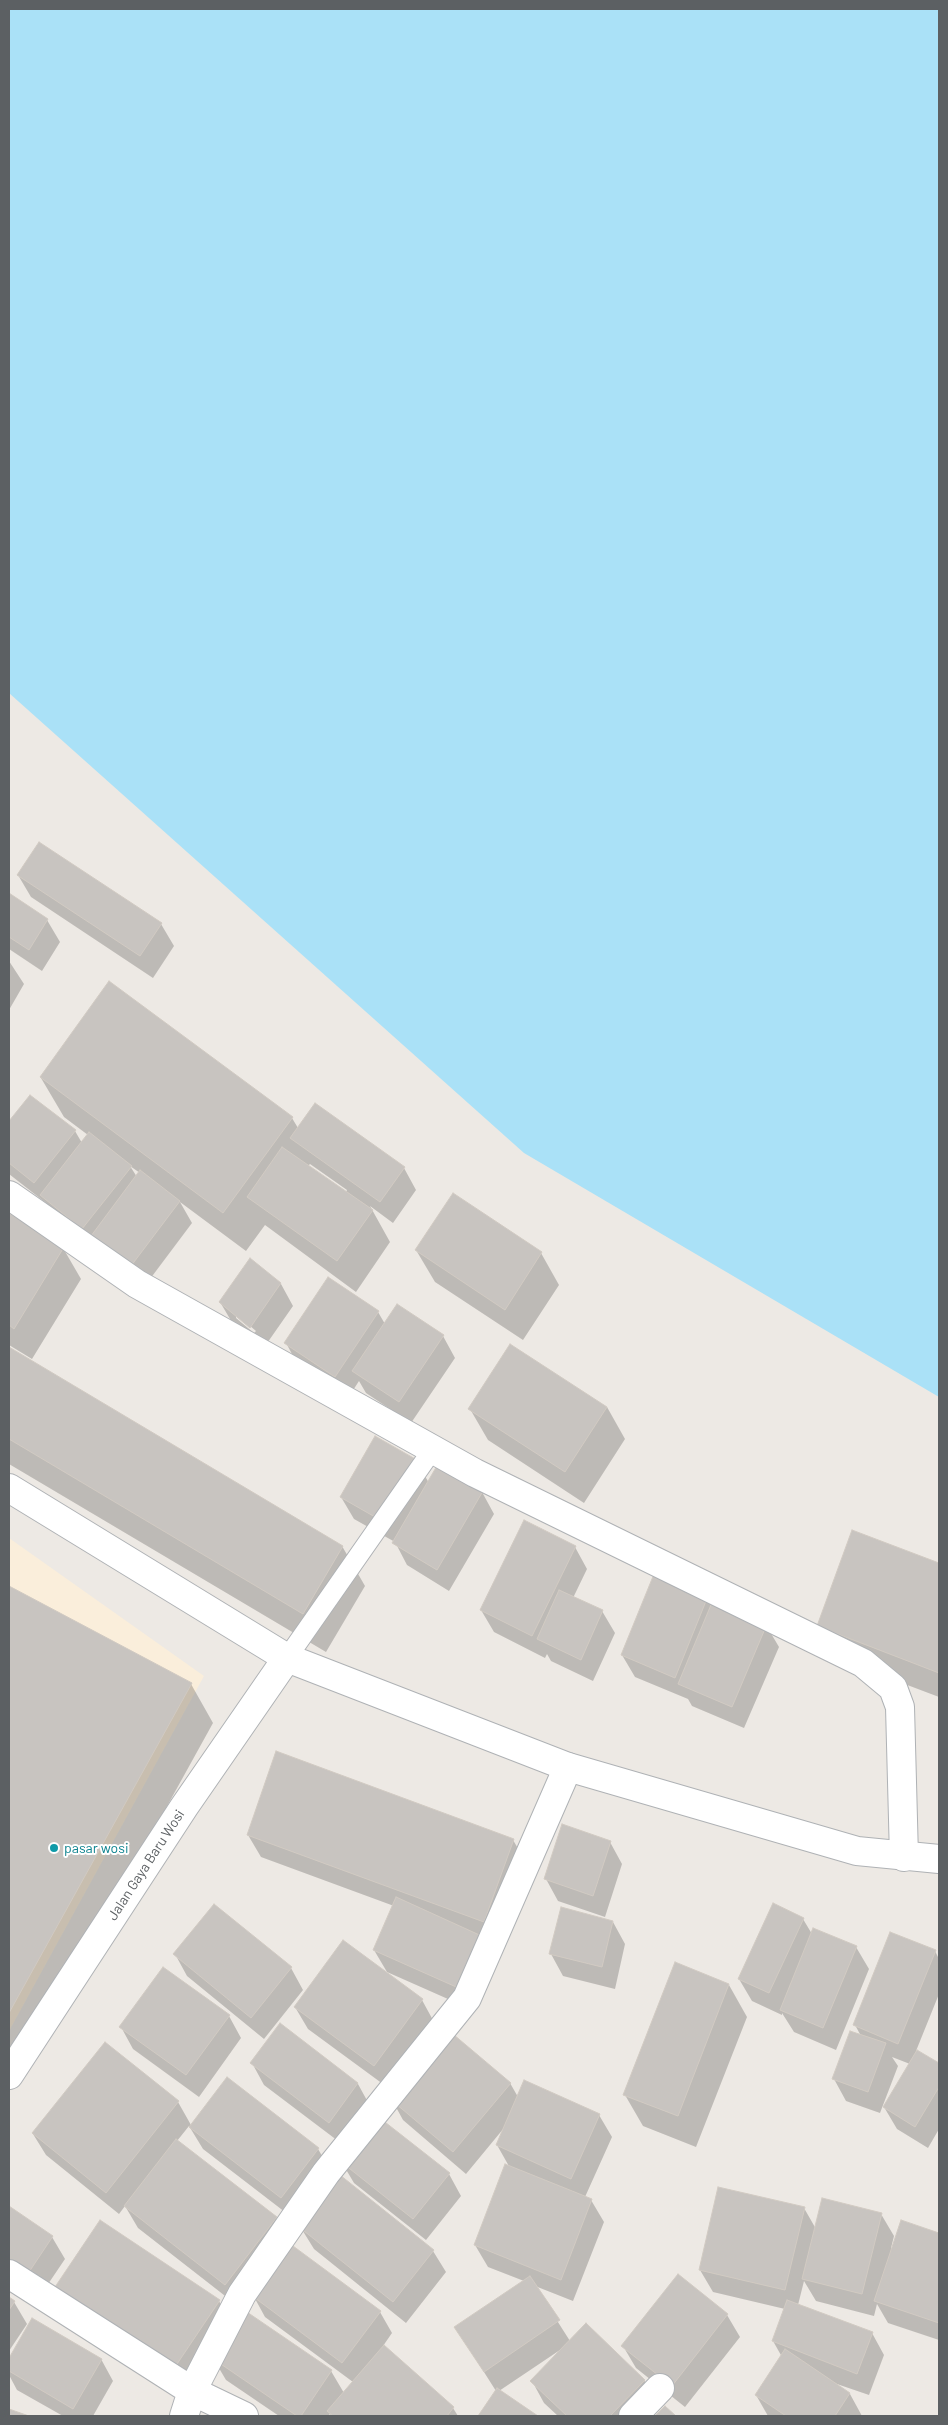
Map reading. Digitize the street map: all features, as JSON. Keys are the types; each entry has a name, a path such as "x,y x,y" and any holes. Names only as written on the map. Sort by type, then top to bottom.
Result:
{"street":[{"path":"9,1195 137,1284 433,1449 528,1500 863,1663 893,1688 900,1707 904,1857"},
{"path":"9,1488 287,1658 568,1767 857,1851 939,1859"},
{"name":"Jalan Gaya Baru Wosi","path":"9,2075 184,1807 287,1658"},
{"path":"184,2416 192,2391 242,2294 326,2173 467,1998 568,1767"},
{"path":"9,2274 192,2391 244,2416"},
{"path":"633,2416 660,2388"}],"lane":[{"path":"287,1658 433,1449"}],"shaded area":[{"name":"pasar wosi","path":"9,1538 204,1676 9,2031"}],"water":[{"path":"9,9 939,9 939,1397 524,1153 9,693"}],"building":[{"path":"39,842 162,923 140,956 17,875"},
{"path":"9,893 48,919 29,950 9,937"},
{"path":"109,981 293,1117 223,1213 40,1077"},
{"path":"30,1095 76,1130 34,1183 9,1163 9,1121"},
{"path":"315,1103 405,1167 380,1202 290,1138"},
{"path":"89,1132 132,1166 82,1229 40,1195"},
{"path":"282,1147 373,1210 337,1261 247,1197"},
{"path":"140,1170 180,1201 131,1266 91,1236"},
{"path":"453,1193 542,1252 505,1310 415,1250"},
{"path":"9,1213 64,1247 14,1329 9,1325"},
{"path":"250,1258 281,1283 250,1328 219,1302"},
{"path":"328,1277 379,1311 335,1377 284,1343"},
{"path":"397,1304 444,1335 399,1402 352,1371"},
{"path":"510,1344 607,1407 565,1472 468,1409"},
{"path":"9,1347 343,1546 303,1614 9,1439"},
{"path":"375,1436 417,1460 382,1521 340,1497"},
{"path":"438,1464 483,1491 437,1570 392,1543"},
{"path":"524,1520 576,1546 532,1636 480,1610"},
{"path":"852,1530 939,1563 939,1673 817,1626"},
{"path":"654,1574 708,1596 675,1678 621,1655"},
{"name":"pasar wosi","path":"9,1586 192,1683 9,2013"},
{"path":"559,1590 603,1610 581,1660 537,1639"},
{"path":"713,1600 767,1624 732,1707 678,1684"},
{"path":"276,1751 514,1839 484,1922 247,1835"},
{"path":"562,1824 611,1841 593,1896 544,1879"},
{"path":"396,1897 486,1938 463,1990 373,1950"},
{"path":"773,1903 804,1918 769,1993 738,1979"},
{"path":"214,1904 292,1967 251,2018 173,1954"},
{"path":"561,1907 613,1921 602,1967 549,1954"},
{"path":"813,1928 857,1946 823,2028 780,2010"},
{"path":"890,1932 936,1950 898,2044 853,2025"},
{"path":"343,1940 423,1999 374,2066 294,2007"},
{"path":"675,1962 729,1984 678,2116 623,2095"},
{"path":"163,1967 230,2015 186,2075 119,2027"},
{"path":"280,2023 358,2083 329,2123 250,2063"},
{"path":"447,2029 511,2083 453,2152 389,2098"},
{"path":"850,2031 886,2043 868,2092 832,2079"},
{"path":"105,2042 179,2101 106,2193 32,2133"},
{"path":"917,2050 939,2063 939,2087 915,2127 883,2107"},
{"path":"227,2077 319,2148 281,2198 189,2127"},
{"path":"524,2080 600,2114 571,2179 496,2145"},
{"path":"376,2115 450,2173 413,2219 340,2161"},
{"path":"176,2139 277,2217 225,2285 124,2206"},
{"path":"505,2164 592,2199 561,2280 474,2245"},
{"path":"340,2175 434,2250 393,2302 299,2227"},
{"path":"718,2187 805,2207 785,2290 699,2270"},
{"path":"822,2198 882,2213 862,2294 802,2279"},
{"path":"9,2206 53,2236 27,2275 9,2262"},
{"path":"100,2220 220,2300 175,2367 55,2287"},
{"path":"901,2220 939,2233 939,2323 874,2301"},
{"path":"289,2243 381,2311 342,2363 251,2295"},
{"path":"678,2274 728,2314 672,2386 621,2346"},
{"path":"530,2276 560,2320 484,2372 454,2327"},
{"path":"9,2297 15,2301 9,2310"},
{"path":"787,2300 873,2332 857,2374 772,2341"},
{"path":"244,2310 332,2370 301,2416 297,2416 212,2358"},
{"path":"32,2318 102,2359 73,2409 9,2371 9,2358"},
{"path":"586,2323 645,2380 610,2416 567,2416 530,2381"},
{"path":"384,2345 454,2407 447,2416 333,2416 327,2411"},
{"path":"785,2349 850,2393 835,2416 786,2416 755,2395"},
{"path":"497,2388 538,2416 478,2416"},
{"path":"665,2406 676,2416 655,2416"},
{"path":"9,2409 29,2416 9,2416"}],"place":[{"name":"pasar wosi","path":"54,1848"}]}
